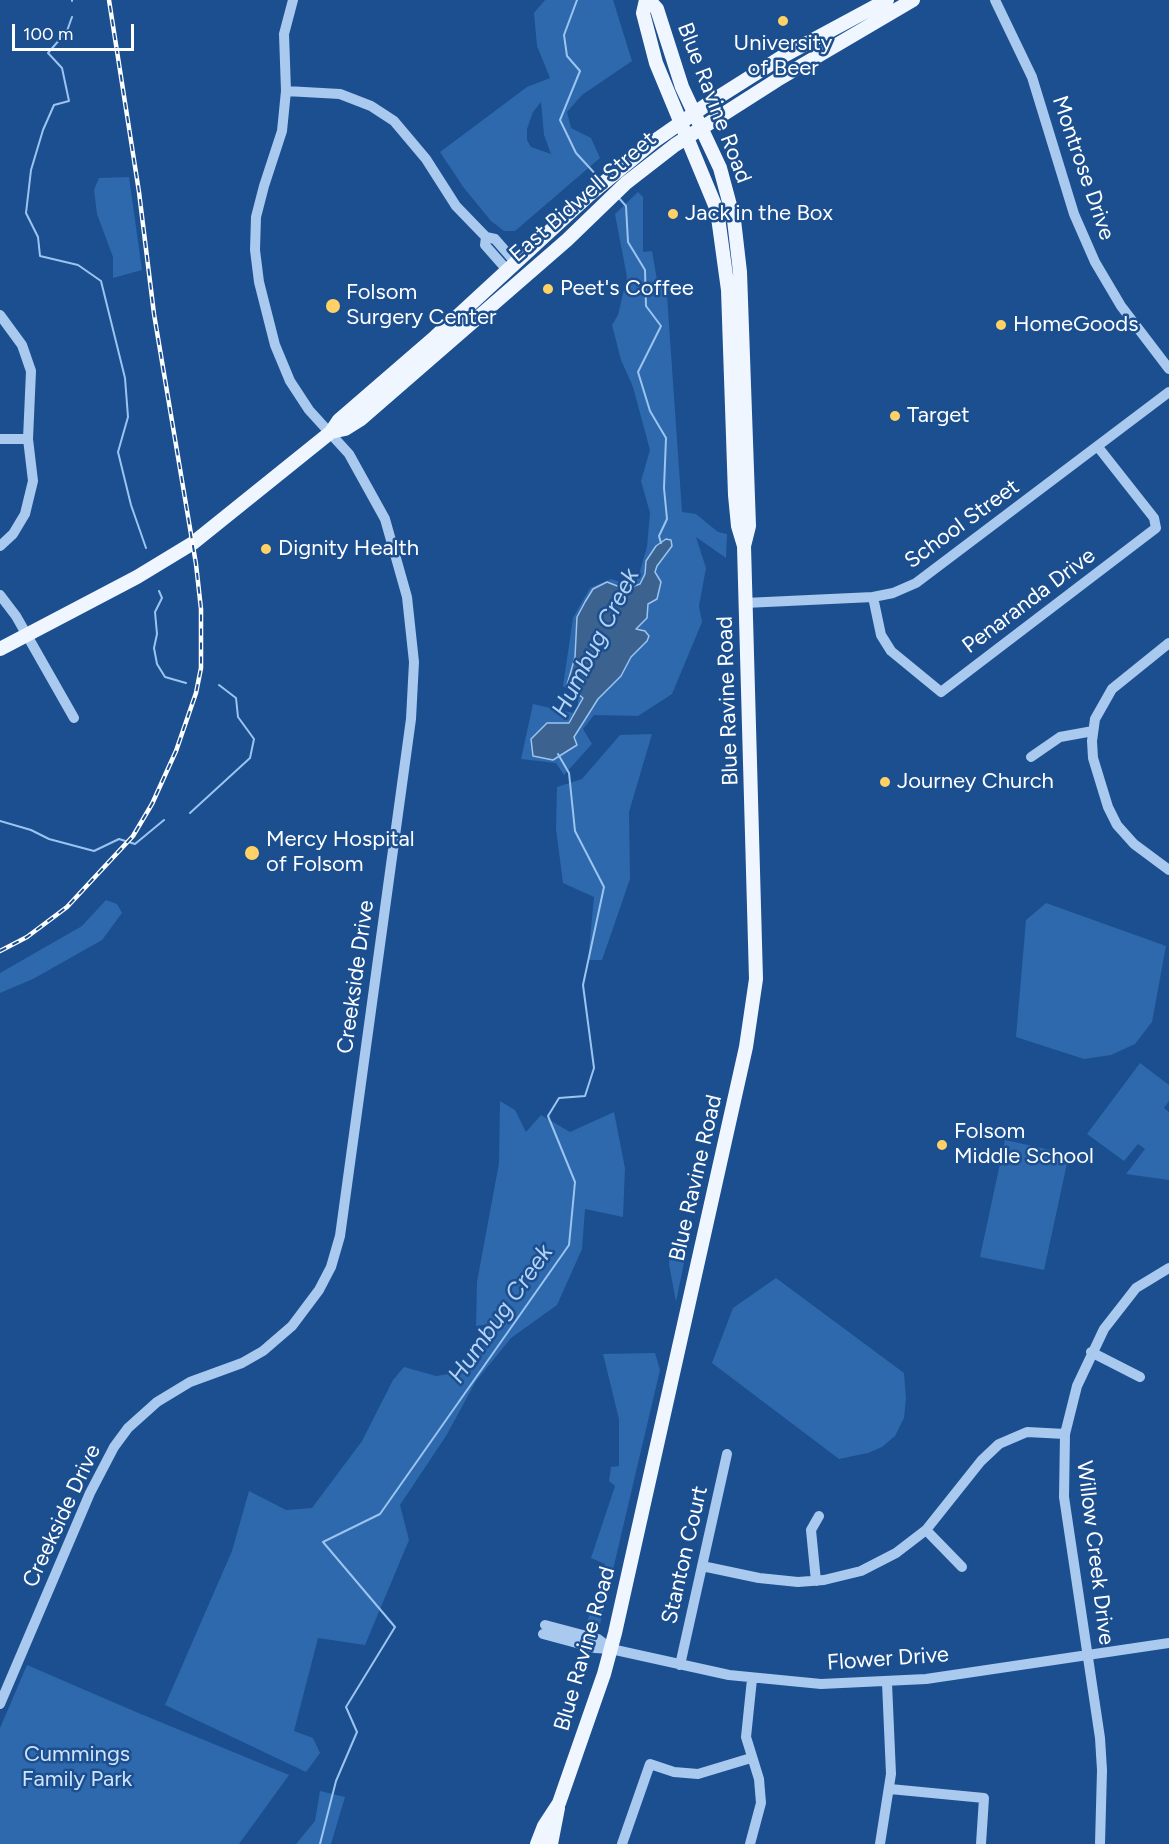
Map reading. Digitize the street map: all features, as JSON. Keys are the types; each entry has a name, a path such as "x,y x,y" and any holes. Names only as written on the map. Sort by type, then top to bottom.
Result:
{"main road":[{"name":"Blue Ravine Road","path":"550,1844 556,1829 559,1803 611,1649 753,1011 757,952 744,546 738,526 735,495 733,393 725,267 717,210 647,33 644,13 647,0 657,9 672,61 720,168 734,220 742,307 749,526 744,546"},
{"name":"East Bidwell Street","path":"0,649 171,558 258,493 331,432 339,420 619,170 681,122 785,55 887,0"},
{"path":"845,41 844,35 848,30 898,0"},
{"name":"East Bidwell Street","path":"331,432 345,429 361,419 522,279 626,183 701,128 780,78 913,0"},
{"path":"780,78 790,67 831,41 832,36 829,32"},
{"path":"522,279 522,270 569,227 592,193"},
{"path":"451,341 460,321 506,281 511,267"},
{"path":"725,267 730,269 735,279 736,298 742,307"},
{"path":"734,453 740,465 742,500 748,504"},
{"name":"Blue Ravine Road","path":"537,1844 544,1826 559,1803"}],"street":[{"name":"Creekside Drive","path":"0,1704 90,1493 114,1447 128,1428 157,1402 190,1382 242,1363 278,1339 309,1306 325,1278 337,1248 411,719 414,662 407,597 385,519 357,467 331,432 300,397 282,365 256,269 256,217 282,131 286,91 284,34 293,0"},
{"name":"Montrose Drive","path":"995,0 1032,77 1074,214 1095,262 1121,306 1169,369"},
{"path":"286,91 340,94 383,113 408,136 456,207 486,237 495,239 511,267"},
{"path":"0,315 22,345 31,371 28,439 33,481 30,504 20,525 0,546"},
{"name":"School Street","path":"746,603 873,597 905,589 927,577 1169,392"},
{"path":"0,439 28,439"},
{"name":"Penaranda Drive","path":"873,597 880,634 891,651 941,692 1156,527 1154,518 1098,447"},
{"path":"0,595 27,634 74,718"},
{"path":"1169,644 1112,689 1099,708 1093,731 1093,758 1108,807 1117,825 1134,844 1169,870"},
{"path":"1031,757 1060,737 1093,731"},
{"name":"Willow Creek Drive","path":"1100,1844 1102,1759 1064,1497 1065,1434 1077,1386 1091,1352 1126,1298 1147,1279 1169,1268"},
{"path":"1091,1352 1140,1377"},
{"path":"702,1566 778,1581 816,1581 843,1576 879,1563 926,1530 981,1461 999,1444 1027,1432 1065,1434"},
{"name":"Stanton Court","path":"680,1665 728,1454"},
{"path":"816,1581 811,1530 819,1516"},
{"path":"926,1530 962,1567"},
{"name":"Flower Drive","path":"544,1630 595,1648 611,1649 680,1665 752,1678 821,1684 887,1683 1169,1643"},
{"path":"750,1844 761,1803 759,1779 751,1758 746,1729 752,1678"},
{"path":"880,1844 890,1789 891,1746 887,1683"},
{"path":"622,1844 650,1764 674,1772 698,1774 720,1770 751,1758"},
{"path":"890,1789 984,1798 981,1844"}],"green space":[{"path":"545,0 613,0 632,61 582,95 567,112 571,128 591,138 600,158 515,231 504,231 491,221 464,188 440,152 527,87 550,78 537,46 534,13","holes":["541,102 544,135 551,154 531,147 527,140 527,129 533,112"]},
{"path":"129,177 142,270 113,278 113,257 97,214 94,190 99,178"},
{"path":"638,192 643,197 643,252 652,251 657,280 666,281 682,512 696,514 718,532 727,534 726,558 696,537 706,568 699,606 702,622 672,694 638,716 594,715 583,729 592,744 564,775 556,763 521,759 533,704 573,713 578,705 578,698 563,686 573,618 590,588 611,579 630,585 638,578 647,547 650,513 641,481 650,450 633,387 621,360 612,325 618,315 627,277 615,214"},
{"path":"652,734 629,812 630,879 602,960 588,960 594,897 563,883 556,829 557,787 582,779 620,735"},
{"path":"106,900 117,904 122,913 102,940 33,979 0,993 0,973 82,926"},
{"path":"1046,903 1166,946 1152,1022 1135,1044 1111,1055 1084,1059 1016,1037 1026,920"},
{"path":"1140,1063 1169,1085 1169,1101 1164,1108 1169,1112 1169,1180 1126,1174 1145,1149 1138,1144 1124,1161 1087,1134"},
{"path":"500,1101 515,1110 526,1132 541,1115 570,1132 614,1112 625,1168 623,1217 585,1209 582,1249 557,1305 511,1338 476,1381 446,1436 400,1505 409,1540 365,1645 318,1638 294,1731 313,1738 320,1753 306,1772 165,1705 232,1551 249,1491 286,1510 312,1508 362,1441 393,1380 404,1367 436,1376 462,1372 478,1356 492,1324 476,1326 477,1282 499,1163"},
{"path":"1005,1140 1069,1154 1044,1270 980,1257"},
{"path":"671,1240 688,1243 676,1302 669,1264"},
{"path":"776,1278 904,1373 906,1398 904,1418 895,1436 882,1447 868,1453 839,1459 712,1363 733,1308"},
{"path":"655,1353 660,1370 599,1629 586,1626 605,1564 591,1558 615,1486 609,1481 611,1467 619,1466 619,1419 603,1354"},
{"name":"Cummings Family Park","path":"27,1665 289,1775 239,1844 0,1844 0,1728"},
{"path":"320,1791 345,1797 331,1844 296,1844 315,1821"}],"water":[{"path":"666,539 671,540 672,546 655,572 661,582 657,599 648,604 647,618 636,629 645,631 649,636 647,641 631,657 621,676 598,699 574,737 577,745 553,760 533,756 531,739 547,723 569,723 583,698 567,685 575,657 577,617 585,602 593,589 607,582 625,589 640,584 645,574 646,561 656,546"}],"waterway":[{"name":"Humbug Creek","path":"577,0 564,35 567,56 580,71 560,120 576,153 599,178"},
{"path":"72,17 67,31 48,53 62,68 69,101 54,105 43,130 31,170 26,213 38,237 40,256 78,265 101,281 125,378 128,417 118,452 131,505 146,548"},
{"name":"Humbug Creek","path":"618,197 626,206 628,242 645,270 646,306 661,326 638,372 650,411 666,438 664,488 667,519 659,536 661,543"},
{"path":"159,591 162,598 155,612 157,634 154,648 157,664 165,677 186,683"},
{"path":"190,813 250,758 254,739 238,717 236,698 219,685"},
{"name":"Humbug Creek","path":"320,1844 336,1781 357,1732 346,1707 395,1627 323,1542 380,1514 569,1245 575,1182 548,1116 559,1098 585,1096 594,1068 583,985 604,887 575,831 569,773 558,754"},
{"path":"0,821 31,830 49,839 94,851 119,839 135,844 164,820"}],"railway":[{"path":"0,951 27,937 67,907 133,836 152,804 176,751 196,693 201,668 201,609 196,564 154,314 139,192 109,0"}],"place":[{"name":"University of Beer","path":"783,21"},
{"name":"Jack in the Box","path":"673,214"},
{"name":"Peet's Coffee","path":"548,289"},
{"name":"Folsom Surgery Center","path":"333,306"},
{"name":"HomeGoods","path":"1001,325"},
{"name":"Target","path":"895,416"},
{"name":"Dignity Health","path":"266,549"},
{"name":"Journey Church","path":"885,782"},
{"name":"Mercy Hospital of Folsom","path":"252,853"},
{"name":"Folsom Middle School","path":"942,1145"}]}
